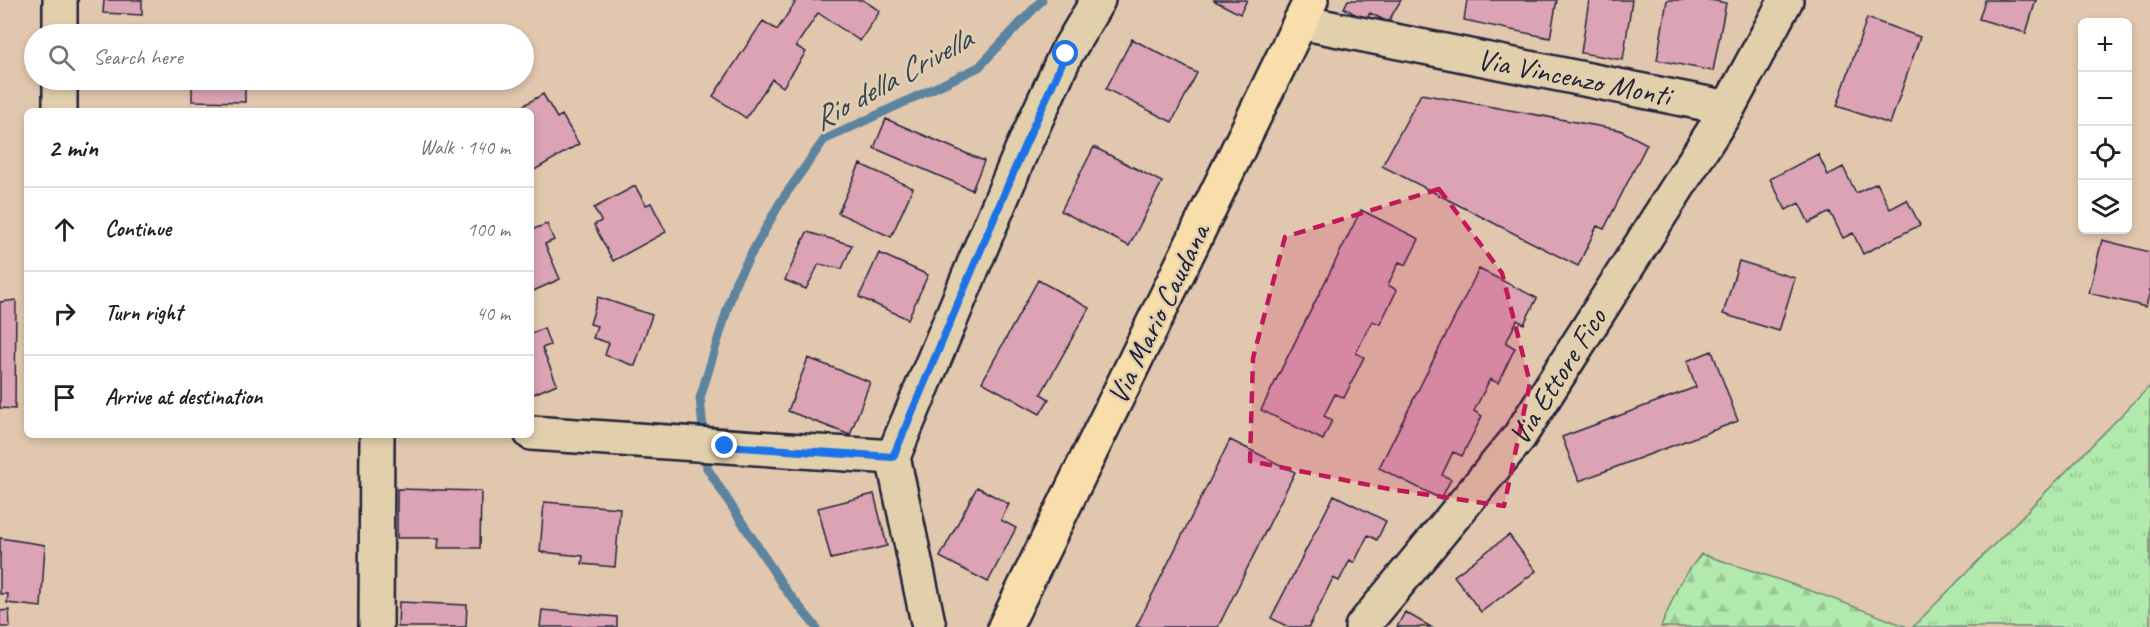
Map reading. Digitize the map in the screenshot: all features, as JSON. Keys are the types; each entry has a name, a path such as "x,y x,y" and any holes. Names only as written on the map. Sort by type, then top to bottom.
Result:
{"main road":[{"name":"Via Mario Caudana","path":"1005,627 1306,11"}],"street":[{"path":"60,0 60,24"},
{"path":"929,627 893,457 1022,152 1066,54 1098,0"},
{"path":"1728,108 1786,0"},
{"name":"Via Vincenzo Monti","path":"1306,11 1728,108"},
{"path":"60,90 60,108"},
{"name":"Via Ettore Fico","path":"1362,627 1519,437 1728,108"},
{"path":"534,434 893,457"},
{"path":"376,627 377,438"}],"highlighted area":[{"path":"1439,189 1502,273 1530,383 1504,506 1389,489 1250,461 1253,358 1285,237"}],"green space":[{"path":"2150,386 2150,627 1913,627"},
{"path":"1701,554 1856,607 1907,627 1661,627 1679,584"}],"building":[{"path":"104,0 142,0 142,15 103,13"},
{"path":"791,0 863,0 880,11 860,41 818,13 796,46 806,52 783,87 772,79 746,118 713,96 763,21 777,30 795,3"},
{"path":"1213,0 1247,0 1240,14"},
{"path":"1348,0 1401,0 1388,22 1370,13 1366,20 1344,8"},
{"path":"1467,0 1557,0 1550,38 1464,20"},
{"path":"1589,0 1632,0 1623,60 1581,53"},
{"path":"1667,0 1711,0 1726,3 1713,71 1657,60"},
{"path":"1985,0 2036,0 2026,33 1979,19"},
{"path":"1867,18 1920,37 1890,124 1837,106"},
{"path":"1132,39 1197,73 1172,122 1106,89"},
{"path":"192,90 245,90 245,102 192,101"},
{"path":"543,94 557,118 562,115 579,144 534,170 534,108 519,108"},
{"path":"1421,94 1620,130 1647,144 1604,229 1597,226 1578,266 1382,166"},
{"path":"886,119 984,161 972,190 874,148"},
{"path":"1094,147 1162,182 1129,246 1061,211"},
{"path":"1818,154 1828,175 1843,167 1856,193 1877,183 1890,209 1907,200 1920,225 1863,254 1853,233 1843,238 1830,212 1809,223 1799,203 1786,210 1770,179"},
{"path":"860,164 913,188 891,237 838,213"},
{"path":"635,186 646,205 651,203 666,232 613,261 594,225 601,221 594,208"},
{"path":"1361,210 1419,239 1406,265 1399,262 1388,285 1397,290 1380,324 1372,321 1356,353 1364,357 1344,398 1335,394 1324,416 1332,420 1323,440 1261,410"},
{"path":"547,224 554,240 545,244 560,279 534,291 534,229"},
{"path":"807,232 852,245 842,269 819,264 806,289 785,280"},
{"path":"2102,240 2150,252 2150,290 2146,307 2089,293"},
{"path":"879,253 928,275 908,319 859,297"},
{"path":"1739,261 1795,278 1779,331 1723,314"},
{"path":"1479,269 1537,298 1524,324 1517,320 1506,343 1515,348 1498,383 1490,379 1474,411 1482,416 1462,456 1453,452 1442,475 1451,479 1441,499 1379,468"},
{"path":"1038,280 1089,308 1041,394 1049,399 1040,414 982,382"},
{"path":"598,297 652,315 635,366 605,355 609,343 593,338 597,326 590,324"},
{"path":"16,300 15,409 0,408 0,302"},
{"path":"544,328 550,345 542,348 557,384 534,394 534,333"},
{"path":"1712,351 1738,421 1579,481 1562,437 1696,387 1687,361"},
{"path":"808,358 870,382 850,435 788,411"},
{"path":"1230,440 1295,472 1218,627 1136,627"},
{"path":"977,487 1009,504 1001,520 1016,528 988,582 940,557"},
{"path":"397,489 481,491 480,548 438,548 439,538 397,538"},
{"path":"874,494 887,546 831,559 818,508"},
{"path":"1334,495 1386,521 1377,540 1368,535 1354,563 1350,560 1339,581 1333,578 1309,627 1288,627 1271,618"},
{"path":"544,502 620,508 615,567 582,564 583,556 540,552"},
{"path":"1509,535 1536,571 1481,612 1454,576"},
{"path":"0,538 45,545 41,607 7,603 8,594 0,594"},
{"path":"399,602 467,605 466,627 398,627"},
{"path":"9,610 10,627 0,627 0,611"},
{"path":"542,610 617,617 617,627 540,627"},
{"path":"1405,612 1431,627 1397,627"}],"waterway":[{"name":"Rio della Crivella","path":"816,627 785,589 707,468 700,398 736,281 781,201 824,140 979,67 1042,0"}],"route":[{"path":"725,446 893,457 1066,54"}]}
